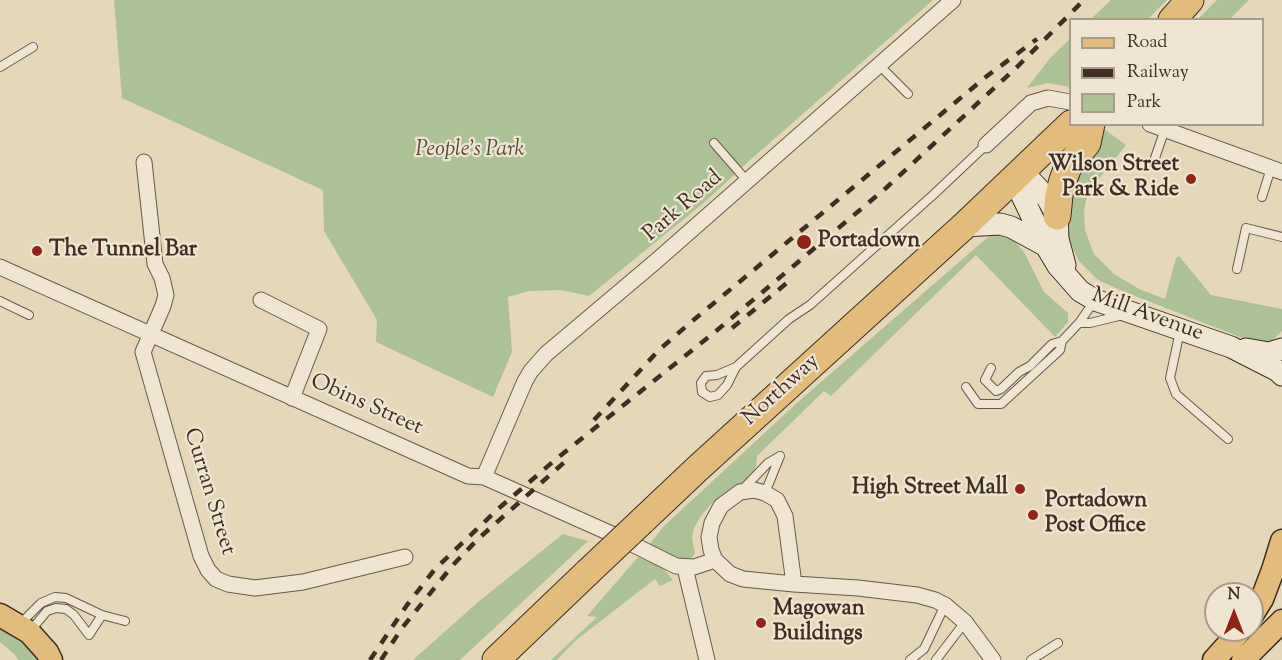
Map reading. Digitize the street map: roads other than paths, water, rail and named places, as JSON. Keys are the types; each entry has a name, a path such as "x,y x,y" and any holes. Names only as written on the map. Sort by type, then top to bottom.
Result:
{"highway":[{"path":"1174,18 1190,0"},
{"name":"Northway","path":"495,660 697,469 964,226 1069,126"},
{"path":"1057,216 1063,180 1068,167 1087,143 1091,126"}],"main road":[{"path":"1264,595 1278,569 1282,541"},
{"path":"1243,660 1282,621"},
{"path":"16,624 46,652 51,660"},
{"path":"1214,660 1230,642"}],"street":[{"name":"Park Road","path":"484,477 525,381 538,362 953,0"},
{"path":"986,146 1031,104 1048,98 1069,102"},
{"path":"1160,126 1276,170"},
{"path":"144,162 155,264 162,278 166,295 149,335"},
{"name":"Mill Avenue","path":"1018,175 1047,198 1057,216 1060,252 1069,277"},
{"name":"Mill Avenue","path":"1018,175 1046,246 1058,266 1080,291 1095,300 1231,347 1282,375"},
{"path":"964,226 1000,224 1011,227 1046,246"},
{"name":"Obins Street","path":"0,267 468,476 484,477 614,535 665,562 685,568"},
{"path":"261,300 319,329 292,398"},
{"name":"Curran Street","path":"149,335 143,352 201,556 216,579 239,586 272,586 303,582 405,556"},
{"name":"Mill Avenue","path":"1231,347 1269,352 1282,349"},
{"path":"794,584 785,516 777,500 754,490 740,492 721,506 712,523 709,537 715,560 730,574 743,579 794,584 858,588 935,600 945,605 965,622 993,660"},
{"path":"707,660 685,568 715,560"}],"lane":[{"path":"0,67 33,47"},
{"path":"879,65 908,94"},
{"path":"1155,158 1160,126"},
{"path":"714,143 747,181"},
{"path":"736,367 727,385 718,394 710,397 702,391 701,383 706,376 717,375 736,367 789,319 810,305 986,146"},
{"path":"1262,197 1276,170"},
{"path":"1237,269 1246,228 1282,237"},
{"path":"991,368 985,380 996,391 1018,372 1030,366 1052,344 1062,341 1079,323 1095,300"},
{"path":"0,301 29,315"},
{"path":"1079,323 1090,323 1133,313"},
{"path":"1181,330 1170,378 1176,394 1228,439"},
{"path":"966,387 978,404 1001,404 1060,350 1062,341"},
{"path":"740,492 768,463 780,456 765,493"},
{"path":"16,624 41,603 55,597 66,598 102,615 125,621"},
{"path":"910,660 924,649 945,605"},
{"path":"16,624 56,608 66,609 74,615 88,634 102,615"},
{"path":"936,660 965,622"},
{"path":"1031,660 1058,643"}],"railway":[{"path":"370,660 407,605 435,569 498,509 555,460 715,332 886,188 1018,66 1084,0"},
{"path":"594,420 659,350 690,323 987,76 1037,39"},
{"path":"732,328 788,282"},
{"path":"381,660 402,628 453,565 478,539 568,459"}],"place":[{"name":"Wilson Street Park & Ride","path":"1191,179"},
{"name":"Portadown","path":"804,242"},
{"name":"The Tunnel Bar","path":"37,251"},
{"name":"High Street Mall","path":"1020,489"},
{"name":"Portadown Post Office","path":"1033,515"},
{"name":"Magowan Buildings","path":"761,623"}],"park label":[{"name":"People's Park","path":"470,151"}]}
